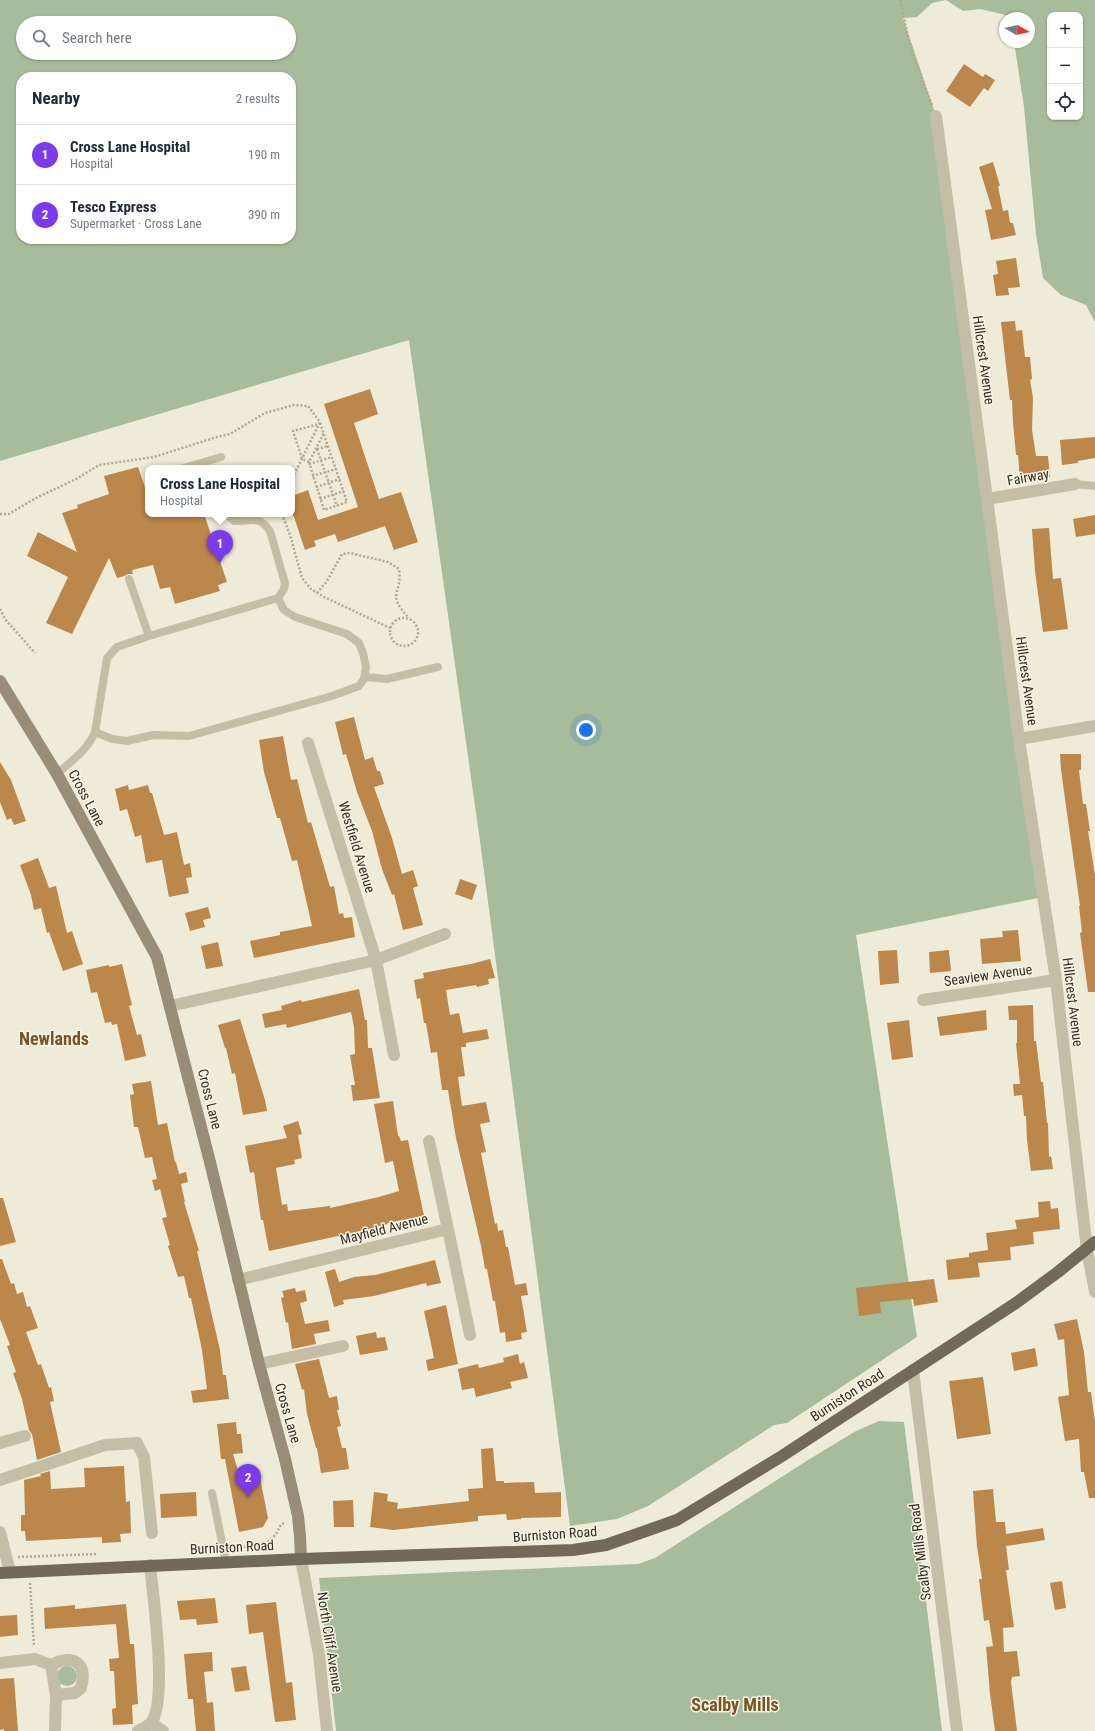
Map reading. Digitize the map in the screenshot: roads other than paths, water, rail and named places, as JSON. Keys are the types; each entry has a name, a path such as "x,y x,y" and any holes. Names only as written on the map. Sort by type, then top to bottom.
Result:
{"main road":[{"name":"Burniston Road","path":"5,1572 301,1559 573,1550 606,1545 677,1520 782,1456 1016,1303 1091,1246"}],"street":[{"name":"Hillcrest Avenue","path":"936,116 1019,739 1056,980 1091,1246 1095,1292"},
{"name":"Fairway","path":"987,499 1075,484"},
{"name":"Cross Lane","path":"0,681 57,774 157,957 259,1364 285,1459 298,1522 301,1559"},
{"path":"1019,739 1095,726"},
{"name":"Westfield Avenue","path":"308,742 376,960 394,1055"},
{"path":"170,1006 376,960 445,934"},
{"name":"Seaview Avenue","path":"924,1000 1056,980"},
{"name":"Mayfield Avenue","path":"238,1280 448,1229 429,1141"},
{"path":"448,1229 470,1335"},
{"path":"259,1364 343,1346"},
{"name":"Scalby Mills Road","path":"913,1370 957,1731"},
{"path":"0,1443 25,1436"},
{"path":"0,1480 105,1445 138,1444 144,1457 152,1533"},
{"path":"0,1532 6,1558 5,1572"},
{"name":"North Cliff Avenue","path":"301,1559 319,1655 327,1731"},
{"path":"138,1731 151,1723 159,1702 159,1670 150,1565"},
{"path":"0,1663 35,1659 51,1665 60,1661 71,1659 77,1662 81,1667 83,1674 81,1688 74,1693 56,1695"},
{"path":"51,1665 56,1695 55,1731"},
{"path":"151,1723 163,1731"}],"lane":[{"path":"209,464 221,457"},
{"path":"1075,484 1095,486"},
{"path":"57,774 85,749 95,732 107,658 117,647 149,636 278,598 284,589 285,583 270,531 265,524 258,520 234,521 229,517"},
{"path":"129,579 149,636"},
{"path":"95,732 127,741 153,735 189,736 332,696 359,686 365,677 366,667 359,643 347,634 295,617 284,610 278,598"},
{"path":"365,677 387,679 438,667"},
{"path":"212,1492 226,1562"}],"place":[{"name":"Cross Lane Hospital","path":"220,563"},
{"name":"Tesco Express","path":"248,1497"}],"district":[{"name":"Newlands","path":"54,1039"},
{"name":"Scalby Mills","path":"735,1705"}]}
